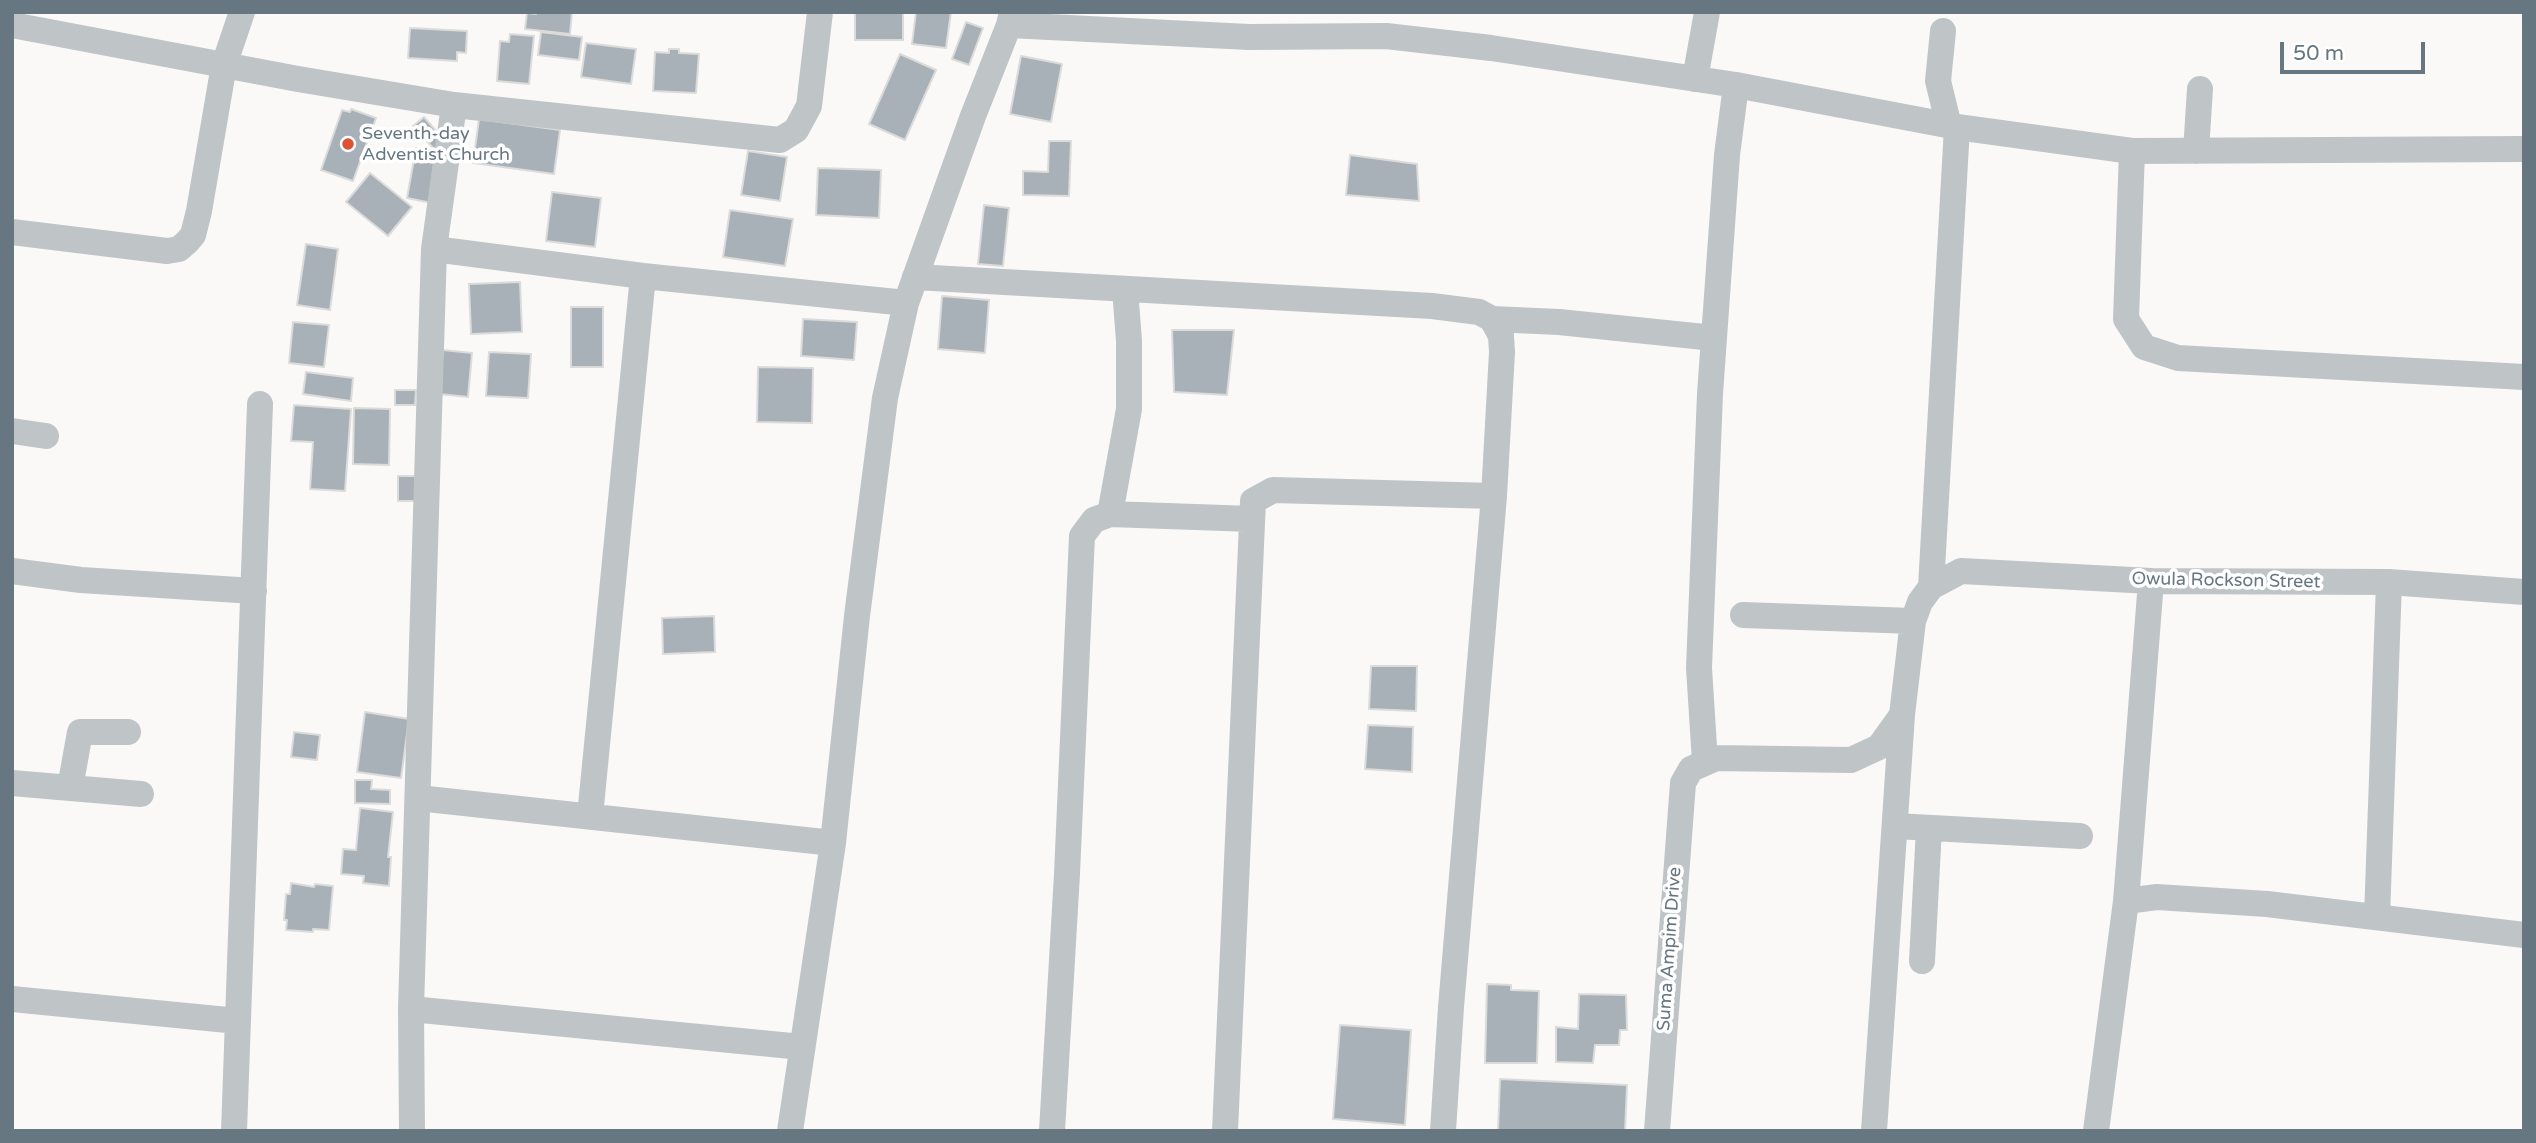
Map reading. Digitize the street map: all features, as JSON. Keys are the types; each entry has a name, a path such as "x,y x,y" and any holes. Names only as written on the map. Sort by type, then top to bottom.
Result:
{"street":[{"path":"12,232 167,251 179,249 193,235 224,65 242,12"},
{"path":"14,26 454,105 780,140 796,130 809,106 820,12"},
{"path":"1695,79 1707,12"},
{"path":"790,1131 833,843 856,616 885,398 906,303 1011,18 1249,37 1386,36 1491,48 1736,85 1953,126 2133,151 2524,149"},
{"path":"1874,1131 1902,715 1913,621 1920,602 1931,587 1953,126 1938,81 1943,31"},
{"name":"Suma Ampim Drive","path":"1657,1131 1683,783 1698,765 1699,668 1714,338 1727,155 1736,85"},
{"path":"2196,150 2200,89"},
{"path":"412,1131 411,1009 434,249 454,105"},
{"path":"2133,151 2126,318 2144,347 2178,358 2524,377"},
{"path":"434,249 643,276 906,303"},
{"path":"590,817 643,276"},
{"path":"915,277 1432,306 1479,312 1492,319 1559,322 1714,338"},
{"path":"1110,514 1129,409 1129,341 1125,289"},
{"path":"1443,1131 1494,496 1502,352 1501,336 1492,319"},
{"path":"234,1131 260,404"},
{"path":"12,431 46,436"},
{"path":"1225,1131 1253,500 1273,490 1494,496"},
{"path":"1052,1131 1068,861 1082,536 1094,520 1110,514 1252,519"},
{"path":"12,571 81,580 254,592"},
{"name":"Owula Rockson Street","path":"1931,587 1961,571 2151,582 2389,582 2524,592"},
{"path":"2096,1131 2126,901 2151,582"},
{"path":"2377,917 2389,582"},
{"path":"1743,615 1913,621"},
{"path":"1698,765 1716,758 1851,760 1879,747 1902,715"},
{"path":"70,788 80,732 128,732"},
{"path":"12,783 141,794"},
{"path":"418,798 833,843"},
{"path":"1895,826 2080,836"},
{"path":"1922,961 1929,828"},
{"path":"2126,901 2157,897 2267,904 2524,935"},
{"path":"12,999 238,1021"},
{"path":"411,1009 802,1047"}],"building":[{"path":"572,12 570,34 525,29 527,13"},
{"path":"855,12 903,12 903,40 855,40"},
{"path":"916,12 951,12 946,48 912,44"},
{"path":"966,22 983,28 969,65 952,59"},
{"path":"410,28 467,31 466,53 457,52 457,61 408,58"},
{"path":"541,32 582,37 579,60 538,55"},
{"path":"510,34 534,36 529,84 497,81 500,41 509,42"},
{"path":"586,43 636,49 631,84 581,77"},
{"path":"669,49 679,49 679,53 699,54 696,93 653,91 655,52 669,53"},
{"path":"900,54 936,70 905,140 869,124"},
{"path":"1021,56 1062,64 1051,122 1010,114"},
{"name":"Seventh-day Adventist Church","path":"351,109 376,118 353,181 321,170 342,110 350,112"},
{"path":"424,117 444,140 434,149 413,126"},
{"path":"479,119 560,130 554,174 473,163"},
{"path":"1049,141 1071,141 1069,196 1023,195 1023,171 1048,172"},
{"path":"416,148 442,153 432,203 407,198"},
{"path":"748,151 787,157 780,201 741,195"},
{"path":"1350,155 1417,164 1419,201 1346,195"},
{"path":"818,168 881,170 879,218 816,215"},
{"path":"370,173 412,207 388,236 346,202"},
{"path":"552,192 601,198 595,247 546,241"},
{"path":"984,205 1009,208 1003,266 978,264"},
{"path":"730,210 793,219 785,266 723,257"},
{"path":"306,244 338,249 330,310 297,305"},
{"path":"520,282 522,332 471,334 469,284"},
{"path":"942,296 989,300 985,353 938,349"},
{"path":"571,307 603,307 603,367 571,367"},
{"path":"803,319 857,322 854,360 801,356"},
{"path":"293,322 329,325 324,367 289,363"},
{"path":"1172,330 1234,330 1227,395 1174,392"},
{"path":"443,350 472,353 468,397 439,394"},
{"path":"489,352 531,354 528,398 486,396"},
{"path":"758,367 813,368 812,423 757,422"},
{"path":"306,372 353,378 351,401 303,394"},
{"path":"395,390 416,390 415,405 395,405"},
{"path":"294,405 351,409 345,491 310,489 313,442 291,441"},
{"path":"354,408 390,409 389,465 353,464"},
{"path":"398,476 415,476 415,501 398,501"},
{"path":"714,616 715,652 663,654 662,618"},
{"path":"1371,666 1417,666 1416,711 1369,709"},
{"path":"365,712 409,719 401,778 357,772"},
{"path":"1368,725 1413,727 1412,772 1365,769"},
{"path":"294,732 320,735 317,760 291,757"},
{"path":"355,780 372,780 371,789 390,790 390,804 355,803"},
{"path":"360,808 393,812 388,857 391,857 389,886 363,883 364,876 341,874 343,849 356,850"},
{"path":"291,883 314,887 315,884 333,886 329,930 286,930 286,894 290,894"},
{"path":"1487,984 1511,985 1511,990 1539,991 1537,1063 1485,1063"},
{"path":"1579,994 1626,995 1627,1030 1620,1030 1619,1045 1595,1045 1593,1063 1556,1062 1556,1027 1578,1029"},
{"path":"1340,1025 1411,1030 1405,1125 1333,1119"},
{"path":"1500,1079 1627,1085 1625,1131 1498,1131"}],"place":[{"name":"Seventh-day Adventist Church","path":"348,144"}]}
